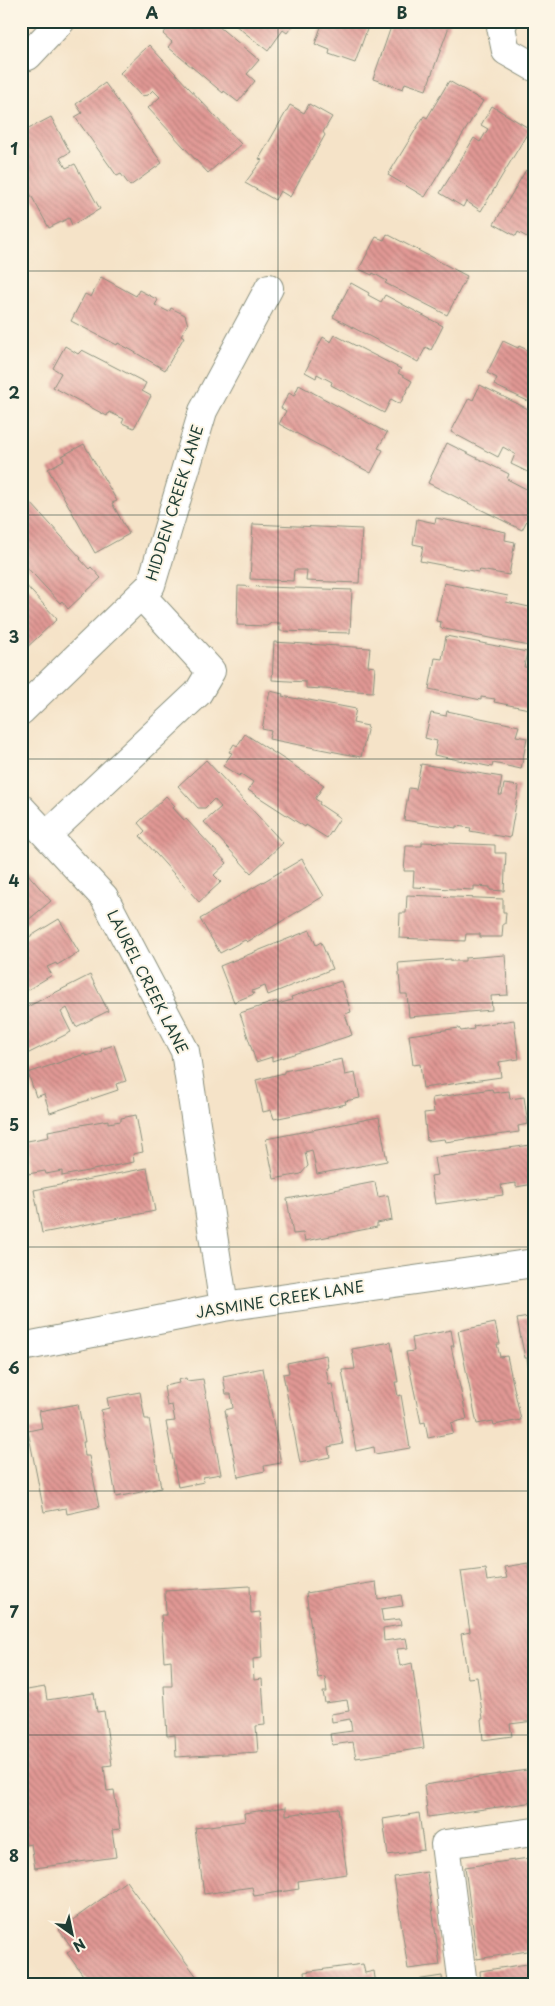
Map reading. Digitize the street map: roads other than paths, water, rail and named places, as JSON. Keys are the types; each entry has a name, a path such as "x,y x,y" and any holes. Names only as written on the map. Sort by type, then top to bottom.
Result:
{"street":[{"path":"21,58 28,56 61,21"},
{"path":"504,21 501,27 506,51 534,67"},
{"name":"HIDDEN CREEK LANE","path":"21,711 151,585 203,411 269,288"},
{"path":"47,835 198,693 211,671 141,595"},
{"name":"LAUREL CREEK LANE","path":"21,808 104,897 185,1051 224,1307"},
{"name":"JASMINE CREEK LANE","path":"27,1346 224,1307 534,1263"},
{"path":"463,1985 445,1844 534,1832"}]}
